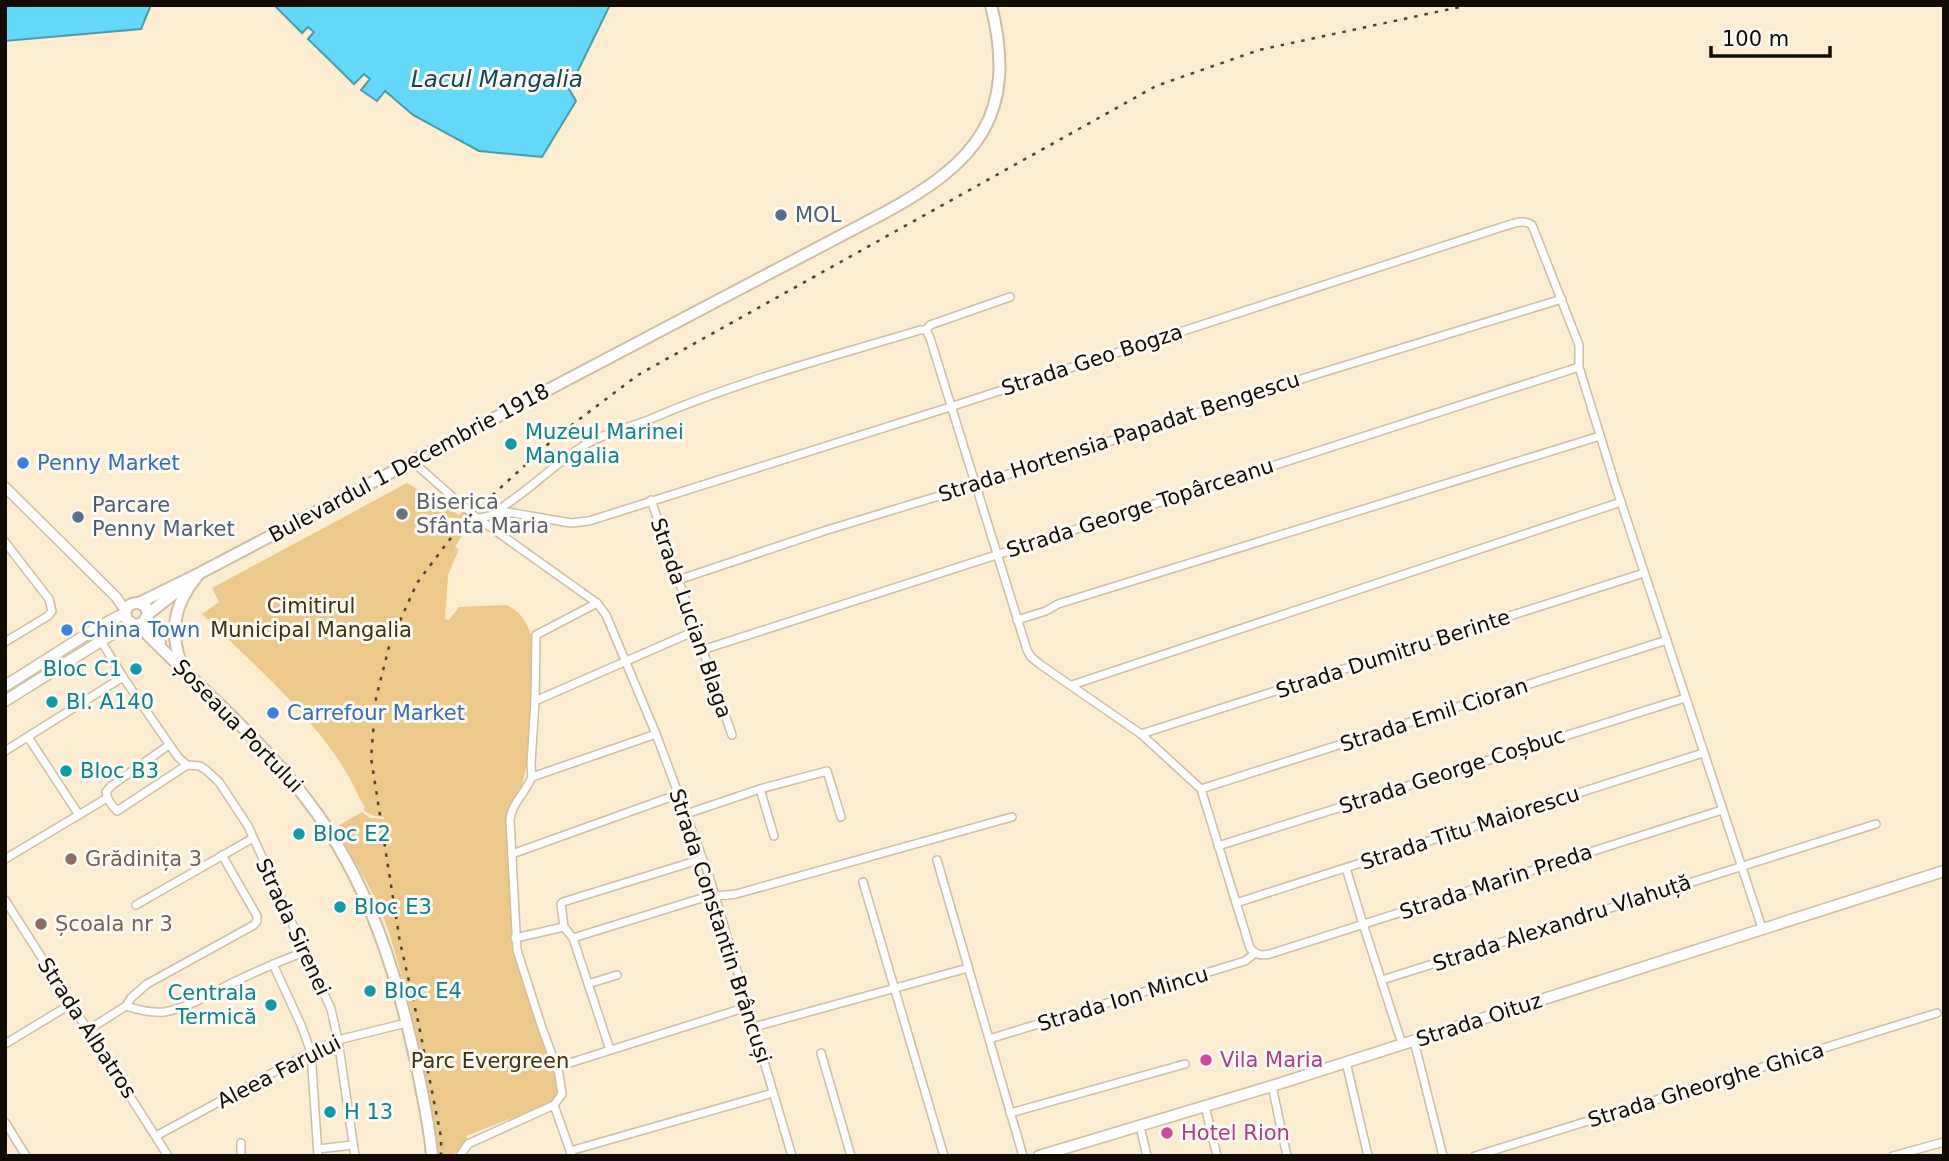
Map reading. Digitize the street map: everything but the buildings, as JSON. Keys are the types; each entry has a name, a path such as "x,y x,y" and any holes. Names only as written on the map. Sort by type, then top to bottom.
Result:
{"main road":[{"name":"Bulevardul 1 Decembrie 1918","path":"5,687 130,607 200,573 884,213 936,183 971,149 985,127 997,98 1000,59 991,5"},
{"name":"Bulevardul 1 Decembrie 1918","path":"5,701 101,641 141,620 200,573"},
{"path":"184,670 175,641 176,619 183,597 200,573"},
{"path":"130,607 146,607 141,620 127,620 130,607"},
{"name":"Șoseaua Portului","path":"141,620 165,651 286,774 327,827 351,868 372,912 388,958 406,1023 432,1156"},
{"name":"Strada Oituz","path":"1039,1156 1053,1154 1272,1086 1944,871"}],"street":[{"name":"Strada Geo Bogza","path":"489,514 507,512 571,523 589,521 1521,221 1532,225 1562,299"},
{"path":"926,330 930,325 1010,297"},
{"path":"1562,299 1579,345 1579,367 1600,436 1762,928"},
{"name":"Strada Hortensia Papadat Bengescu","path":"678,580 1311,376 1562,299"},
{"path":"926,330 1031,657 1141,734 1202,789 1250,948 1255,953"},
{"path":"480,518 511,502 563,460 607,435 715,393 926,330"},
{"name":"Strada George Topârceanu","path":"702,650 1579,367"},
{"path":"1017,620 1046,611 1058,604 1600,436"},
{"path":"412,461 472,514 597,603 536,635 532,777 528,788 510,812 515,938 528,988 557,1067 562,1094 554,1105 468,1144 460,1156"},
{"path":"5,487 116,597 130,607"},
{"name":"Strada Lucian Blaga","path":"651,500 732,735"},
{"path":"1072,685 1621,502"},
{"path":"5,542 49,599 52,611 5,642"},
{"name":"Strada Dumitru Berinte","path":"1141,734 1644,573"},
{"name":"Strada Constantin Brâncuși","path":"597,603 613,627 679,794 715,895 792,1156"},
{"path":"535,701 695,631"},
{"name":"Strada Emil Cioran","path":"1202,789 1667,640"},
{"name":"Strada Sirenei","path":"101,641 169,745 187,765 206,769 219,782 248,826 331,1009 355,1156"},
{"path":"5,751 123,677"},
{"name":"Strada George Coșbuc","path":"1218,846 1685,698"},
{"path":"532,777 656,734"},
{"path":"28,737 79,815"},
{"path":"169,745 106,792 107,798 117,811 187,765"},
{"name":"Strada Titu Maiorescu","path":"1236,903 1703,753"},
{"path":"686,814 760,789 827,771 841,817"},
{"path":"760,789 774,836"},
{"path":"512,854 679,794"},
{"path":"5,859 107,798"},
{"name":"Strada Marin Preda","path":"1255,953 1270,954 1721,810"},
{"path":"573,938 715,895 736,894 1012,817"},
{"path":"1742,866 1876,824"},
{"path":"136,905 253,838"},
{"path":"88,1030 126,1006 147,984 254,925 257,916 222,855"},
{"path":"610,1050 573,938 564,927 561,904 702,859"},
{"path":"937,860 1023,1156"},
{"name":"Strada Alexandru Vlahuță","path":"1382,980 1742,866"},
{"path":"1346,868 1402,1044"},
{"path":"863,882 944,1156"},
{"name":"Strada Albatros","path":"5,900 156,1136 165,1155"},
{"path":"515,938 564,927"},
{"path":"126,1006 162,1012 173,1009 304,951"},
{"name":"Strada Ion Mincu","path":"989,1039 1245,961 1255,953"},
{"name":"Strada Sirenei","path":"273,964 311,1052 318,1152 353,1146"},
{"path":"754,1027 968,968"},
{"path":"588,984 617,975"},
{"path":"5,1044 71,1004"},
{"path":"557,1067 747,1007"},
{"name":"Strada Gheorghe Ghica","path":"1475,1156 1937,1013"},
{"name":"Aleea Farului","path":"156,1136 311,1052 338,1040 406,1023"},
{"path":"1414,1041 1444,1156"},
{"path":"821,1053 851,1156"},
{"path":"1346,1062 1368,1156"},
{"path":"1010,1113 1185,1064"},
{"path":"1272,1086 1287,1156"},
{"path":"554,1105 571,1153 773,1093"},
{"path":"1205,1106 1217,1156"},
{"path":"5,1122 26,1156"},
{"path":"1140,1126 1147,1156"},
{"path":"1893,1156 1944,1142"},
{"path":"241,1143 241,1156"}],"green space":[{"path":"407,483 459,515 462,512 472,519 455,547 459,549 448,575 445,619 449,620 459,607 506,605 517,611 524,620 533,642 528,760 521,789 507,812 513,949 559,1089 556,1099 550,1103 466,1136 468,1141 452,1156 435,1156 423,1066 391,939 377,902 336,827 362,812 370,818 384,817 370,814 363,809 365,808 342,765 311,724 202,614 219,602 212,588"}],"water":[{"path":"5,5 151,5 141,29 5,41"},
{"name":"Lacul Mangalia","path":"274,5 610,5 569,89 576,101 542,157 479,151 413,115 385,91 377,101 361,90 370,79 364,74 354,84 308,39 314,32 308,27 302,33"}],"railway":[{"path":"441,1156 441,1137 400,942 371,758 376,698 390,643 417,583 462,523 557,436 638,375 1156,86 1259,50 1469,5"}],"place":[{"name":"MOL","path":"781,215"},
{"name":"Muzeul Marinei Mangalia","path":"511,444"},
{"name":"Penny Market","path":"23,463"},
{"name":"Biserica Sfânta Maria","path":"402,514"},
{"name":"Parcare Penny Market","path":"78,517"},
{"name":"China Town","path":"67,630"},
{"name":"Bloc C1","path":"136,669"},
{"name":"Bl. A140","path":"52,702"},
{"name":"Carrefour Market","path":"273,713"},
{"name":"Bloc B3","path":"66,771"},
{"name":"Bloc E2","path":"299,834"},
{"name":"Grădinița 3","path":"71,859"},
{"name":"Bloc E3","path":"340,907"},
{"name":"Școala nr 3","path":"41,924"},
{"name":"Bloc E4","path":"370,991"},
{"name":"Centrala Termică","path":"271,1005"},
{"name":"Vila Maria","path":"1206,1060"},
{"name":"H 13","path":"330,1112"},
{"name":"Hotel Rion","path":"1167,1133"}],"park label":[{"name":"Cimitirul Municipal Mangalia","path":"311,618"},
{"name":"Parc Evergreen","path":"490,1061"}]}
